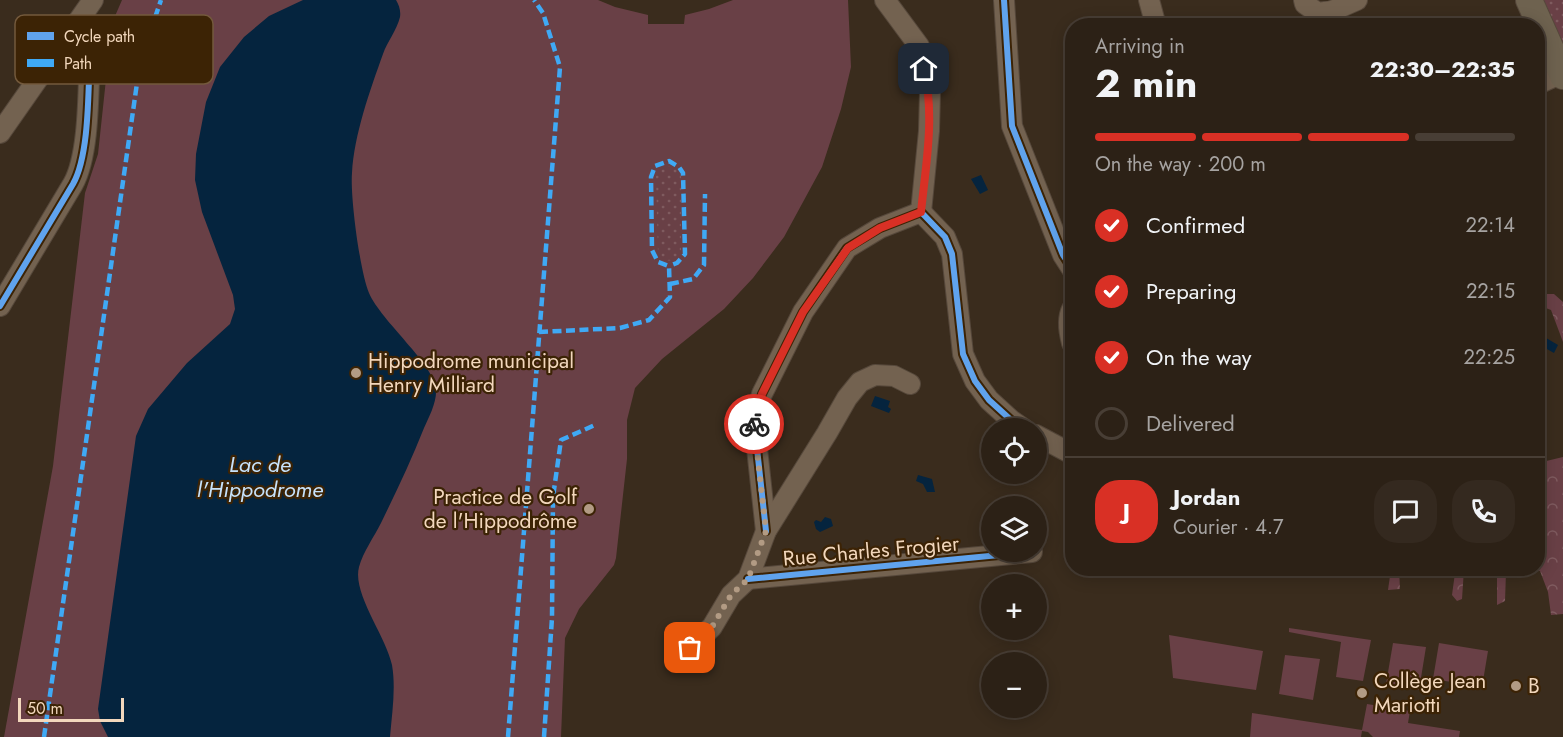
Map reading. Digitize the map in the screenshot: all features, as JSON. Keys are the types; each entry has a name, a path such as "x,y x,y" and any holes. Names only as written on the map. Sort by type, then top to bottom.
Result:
{"main road":[{"path":"1528,0 1536,18"},
{"path":"1545,38 1562,75"}],"street":[{"path":"82,15 93,0"},
{"path":"885,0 919,46 930,92 929,131 921,212 945,237 952,254 963,354 975,381 989,400 1009,418"},
{"path":"1004,0 1012,126 1065,258"},
{"path":"1149,0 1154,18"},
{"path":"1304,0 1305,4 1318,13 1332,11 1357,0"},
{"path":"1545,81 1562,75"},
{"path":"0,133 34,84"},
{"path":"0,306 73,184 80,166 88,84"},
{"path":"766,531 754,422 762,394 803,312 848,248 880,228 921,212"},
{"path":"690,648 712,627 731,595 748,579 766,531 847,398 860,382 876,375 894,376 910,384"},
{"path":"1047,441 1065,450"},
{"name":"Rue Charles Frogier","path":"748,579 981,557"}],"green space":[{"name":"Hippodrome municipal Henry Milliard","path":"122,0 598,0 615,7 648,15 648,24 684,24 685,15 733,0 848,0 851,67 841,109 822,167 784,237 753,278 724,309 662,359 635,388 627,420 627,459 616,558 614,565 579,609 565,638 561,737 4,737 53,466 85,193 98,154 105,84 213,84 213,15 115,15"},
{"path":"1542,0 1563,0 1563,46"},
{"path":"667,166 675,167 681,176 681,252 675,259 670,260 661,259 658,254 656,175 660,169"},
{"path":"1545,294 1554,294 1563,302 1563,342 1551,310 1545,308"},
{"path":"1563,457 1563,614 1551,615 1548,592 1542,576 1545,576 1545,461"},
{"path":"1390,576 1399,576 1400,589 1388,590"},
{"path":"1455,576 1464,576 1462,599 1457,601 1452,595"},
{"path":"1496,576 1506,576 1505,601 1497,605"},
{"path":"1289,628 1371,640 1363,681 1336,677 1341,642 1289,632"},
{"path":"1169,635 1263,651 1256,690 1173,678"},
{"path":"1393,643 1426,647 1419,690 1386,684"},
{"path":"1439,643 1488,651 1482,687 1433,679"},
{"path":"1285,655 1320,659 1313,700 1279,694"},
{"path":"1367,704 1410,711 1408,723 1460,731 1459,737 1373,737 1368,732 1362,731 1361,737 1250,737 1252,713 1362,730"}],"water":[{"name":"Lac de l'Hippodrome","path":"303,0 396,0 400,10 399,22 383,54 363,113 352,173 354,216 359,252 369,293 384,316 426,367 436,389 432,409 414,452 359,567 360,589 392,665 394,692 390,737 108,737 100,721 98,709 136,436 148,409 187,363 230,324 235,309 233,295 202,212 195,180 196,154 206,102 220,67 244,37 269,16"},
{"path":"981,175 988,190 980,194 971,179"},
{"path":"1545,337 1558,345 1554,353 1545,348"},
{"path":"875,396 890,401 889,413 871,406"},
{"path":"918,475 932,479 935,492 927,492 923,484 916,481"},
{"path":"825,517 831,519 833,526 820,532 816,529 814,522 816,520 821,522"}],"marked path":[{"path":"156,15 161,0"},
{"path":"508,737 560,67 543,13 534,0"},
{"path":"44,737 137,84"},
{"path":"539,332 620,328 649,320 670,297 669,266 658,262 652,250 651,177 655,166 669,161 679,167 683,173 685,254 677,263 669,266"},
{"path":"670,284 693,279 704,265 705,194"},
{"path":"544,737 552,618 553,497 561,440 595,425"}],"cycle path":[{"path":"1004,0 1012,126 1065,258"},
{"path":"0,306 79,171 87,120 89,84"},
{"path":"766,531 754,421 762,394 803,312 847,248 880,228 921,212 945,237 952,254 963,354 975,381 989,400 1009,418"},
{"path":"748,579 981,557"}],"way so far":[{"path":"690,648 712,627 731,595 748,579 766,531 754,424"}],"place":[{"name":"Hippodrome municipal Henry Milliard","path":"356,373"},
{"name":"Practice de Golf de l'Hippodrôme","path":"589,509"},
{"name":"B","path":"1516,686"},
{"name":"Collège Jean Mariotti","path":"1362,693"}],"route":[{"path":"754,424 762,394 803,312 848,248 880,228 921,212 929,131 930,92 924,69"}]}
